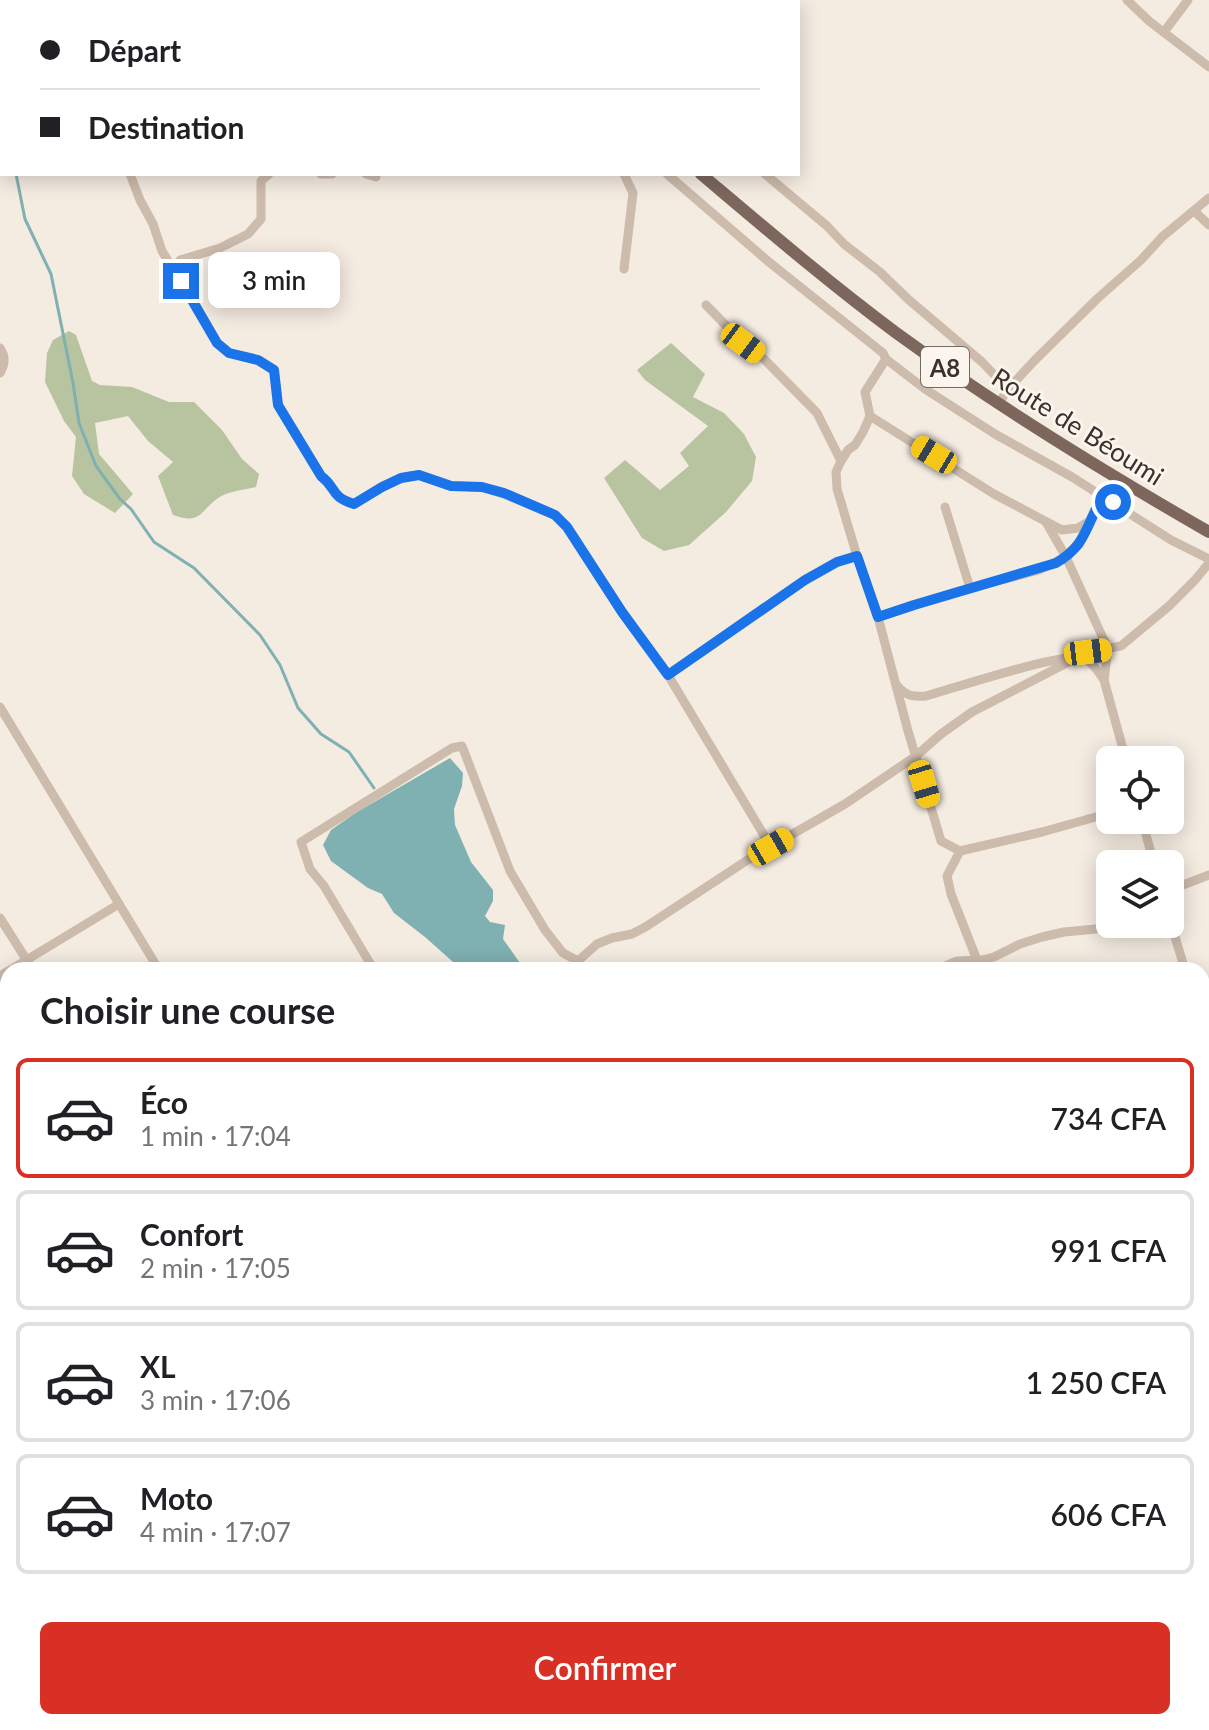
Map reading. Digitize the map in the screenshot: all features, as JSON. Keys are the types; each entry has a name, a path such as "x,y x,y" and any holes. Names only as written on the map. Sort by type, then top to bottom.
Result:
{"main road":[{"name":"Route de Béoumi","path":"703,176 895,332 1075,453 1209,532"}],"street":[{"path":"1127,0 1209,67"},
{"path":"1164,32 1188,0"},
{"path":"131,176 162,251 217,343 229,353 258,360 274,370 278,405 321,476 329,482 340,500 354,504 401,478 419,475 451,486 493,490 555,515 567,527 622,612 668,675 771,847"},
{"path":"174,270 180,260 220,248 248,234 261,219 261,181 267,176"},
{"path":"624,269 633,193 625,176"},
{"path":"582,962 597,944 632,934 647,926 845,804 916,756 972,712 1088,652 1121,646 1187,589 1209,561 925,389 669,176"},
{"path":"767,176 982,362 1008,389"},
{"path":"999,403 1008,389 1098,298 1162,237 1209,198"},
{"path":"1194,211 1209,225"},
{"path":"706,305 817,413 841,461"},
{"path":"0,348 5,364 0,373"},
{"path":"886,359 865,392 870,416 836,472 837,489 878,617 941,841 960,851 1096,817"},
{"path":"870,416 994,494 1062,530 1078,528 1090,521"},
{"path":"878,617 1039,570 1066,557 1079,545 1103,497"},
{"path":"945,507 970,588"},
{"path":"1046,522 1066,557 1108,649 1104,680"},
{"path":"668,675 805,580 837,562 857,556"},
{"path":"895,682 902,692 911,697 926,696 1049,661 1080,656 1092,664 1104,680 1122,746"},
{"path":"0,707 154,962"},
{"path":"369,962 324,886 310,869 301,842 452,748 462,746 510,871 545,930 574,962"},
{"path":"960,851 947,876 977,960"},
{"path":"1184,885 1209,875"},
{"path":"24,962 119,904"},
{"path":"0,918 27,960"},
{"path":"955,962 994,957 1042,937 1096,929"},
{"path":"1175,938 1183,962"}],"green space":[{"path":"69,331 76,335 92,381 100,385 132,387 169,402 194,402 222,430 242,459 259,474 256,487 222,496 195,518 173,515 158,476 173,462 148,441 128,416 95,423 99,454 133,494 115,513 84,494 72,476 76,437 64,421 45,382 47,353 53,340"},
{"path":"671,343 705,374 693,397 724,413 744,434 756,457 752,481 726,512 689,545 664,551 642,538 604,478 625,460 660,490 689,466 680,453 708,426 645,380 637,370"}],"water":[{"path":"450,758 463,773 454,809 455,825 471,862 493,890 493,901 485,916 490,922 505,925 503,939 519,962 453,962 394,913 382,894 368,888 331,861 323,845 331,830"}],"waterway":[{"path":"16,176 25,219 51,274 79,423 96,466 154,542 194,568 260,635 280,665 298,708 321,734 349,752 374,788"}],"route":[{"path":"181,281 217,343 229,353 258,360 274,370 278,405 321,476 329,482 340,500 354,504 401,478 419,475 451,486 482,487 504,493 555,515 567,527 622,612 668,675 805,580 837,562 857,556 878,617 1056,563 1079,545 1103,497 1113,502"}]}
